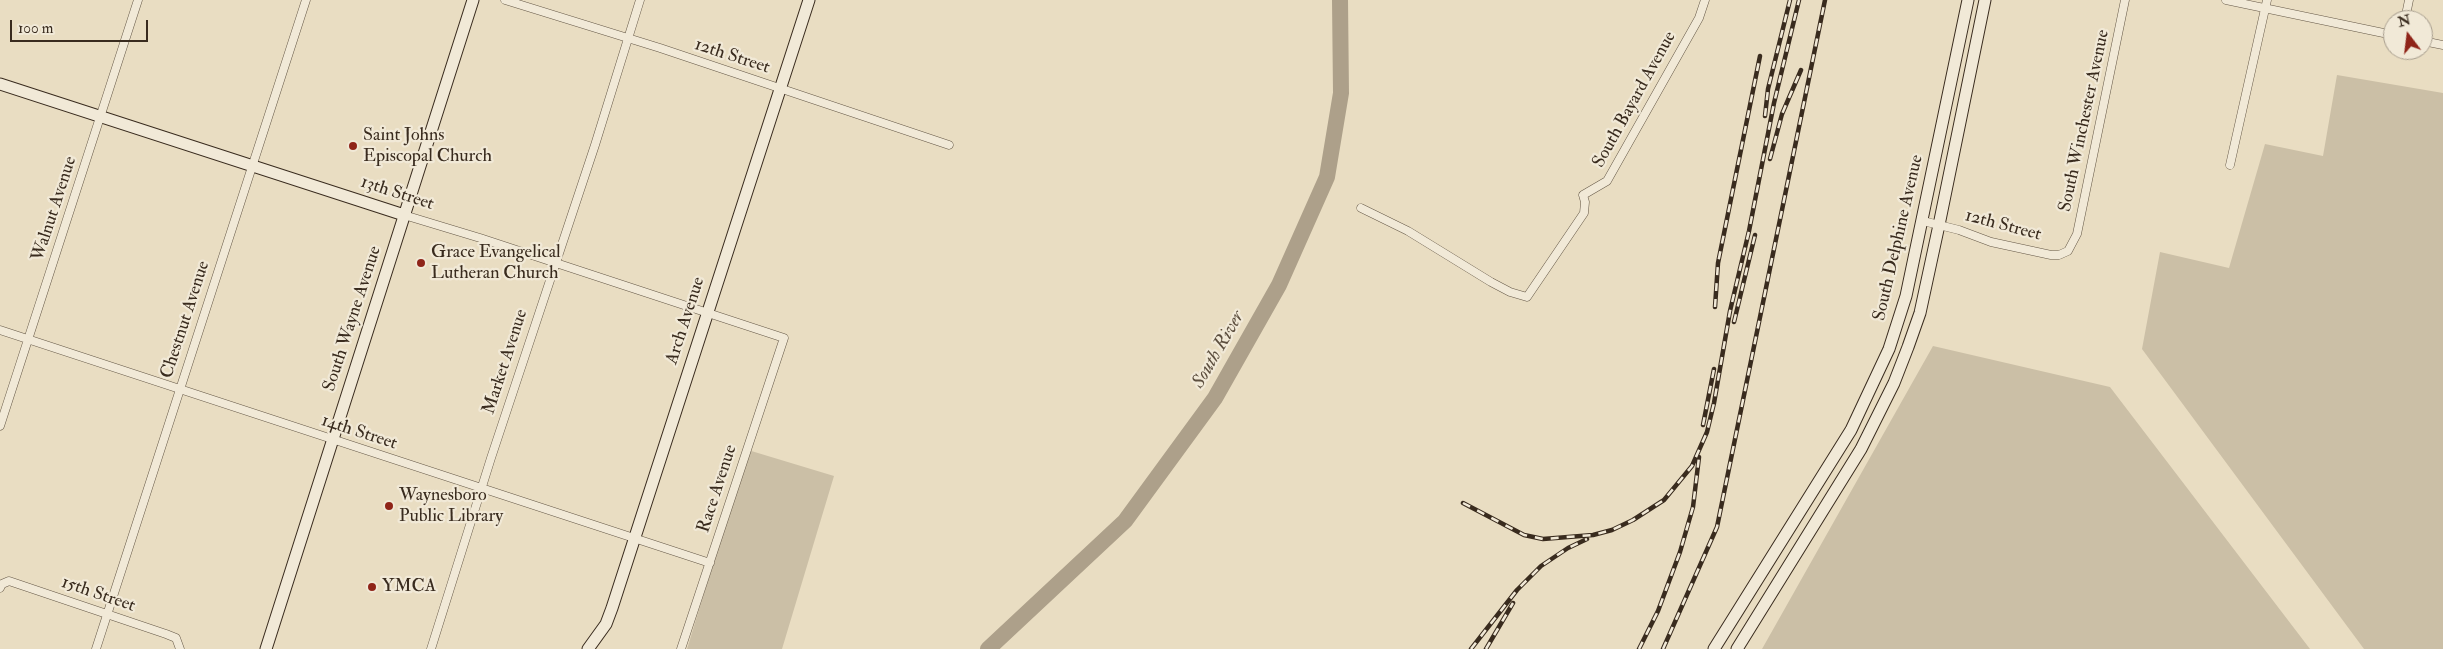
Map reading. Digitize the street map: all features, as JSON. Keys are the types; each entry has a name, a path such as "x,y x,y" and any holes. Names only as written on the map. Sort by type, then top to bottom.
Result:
{"main road":[{"name":"South Wayne Avenue","path":"266,649 473,0"},
{"name":"Arch Avenue","path":"588,649 606,624 809,0"},
{"name":"South Delphine Avenue","path":"1714,649 1851,430 1888,349 1906,296 1924,221 1968,0"},
{"name":"South Delphine Avenue","path":"1737,649 1861,449 1894,383 1920,313 1985,0"},
{"name":"13th Street","path":"0,84 404,215"}],"street":[{"name":"Walnut Avenue","path":"0,426 138,0"},
{"name":"Chestnut Avenue","path":"96,649 306,0"},
{"name":"12th Street","path":"505,0 949,145"},
{"name":"Market Avenue","path":"431,649 640,0"},
{"name":"South Bayard Avenue","path":"1361,208 1408,231 1490,282 1510,292 1527,297 1584,213 1585,202 1583,195 1607,181 1699,18 1705,0"},
{"name":"South Winchester Avenue","path":"2072,247 2077,234 2125,0"},
{"path":"2226,0 2266,4 2383,33"},
{"path":"2230,165 2266,4"},
{"name":"13th Street","path":"404,215 784,338"},
{"name":"12th Street","path":"1924,221 1991,242 2051,255 2065,254 2072,247"},
{"name":"14th Street","path":"0,330 710,562"},
{"name":"Race Avenue","path":"681,649 784,338"},
{"name":"15th Street","path":"0,588 2,584 9,582 176,638 180,649"}],"shaded area":[{"path":"2337,75 2443,93 2443,649 2364,649 2142,349 2160,252 2229,268 2265,144 2323,156"},
{"path":"1933,346 2110,387 2310,649 1762,649"},
{"path":"748,450 834,476 782,649 687,649"}],"waterway":[{"name":"South River","path":"988,649 1125,521 1215,398 1279,285 1327,177 1341,93 1340,0"}],"railway":[{"path":"1765,116 1768,89 1790,0"},
{"path":"1463,503 1524,535 1543,539 1593,535 1612,530 1633,520 1664,500 1692,466 1707,432 1714,403 1730,311 1749,231 1774,103 1799,0"},
{"path":"1663,649 1717,527 1825,0"},
{"path":"1715,307 1718,263 1760,56"},
{"path":"1770,159 1782,114 1801,70"},
{"path":"1734,322 1755,235"},
{"path":"1703,425 1714,369"},
{"path":"1639,649 1658,611 1680,552 1693,507 1699,457"},
{"path":"1471,649 1517,590 1541,566 1568,548 1587,539"},
{"path":"1486,649 1513,603"}],"place":[{"name":"Saint Johns Episcopal Church","path":"353,146"},
{"name":"Grace Evangelical Lutheran Church","path":"421,263"},
{"name":"Waynesboro Public Library","path":"389,506"},
{"name":"YMCA","path":"372,587"}]}
